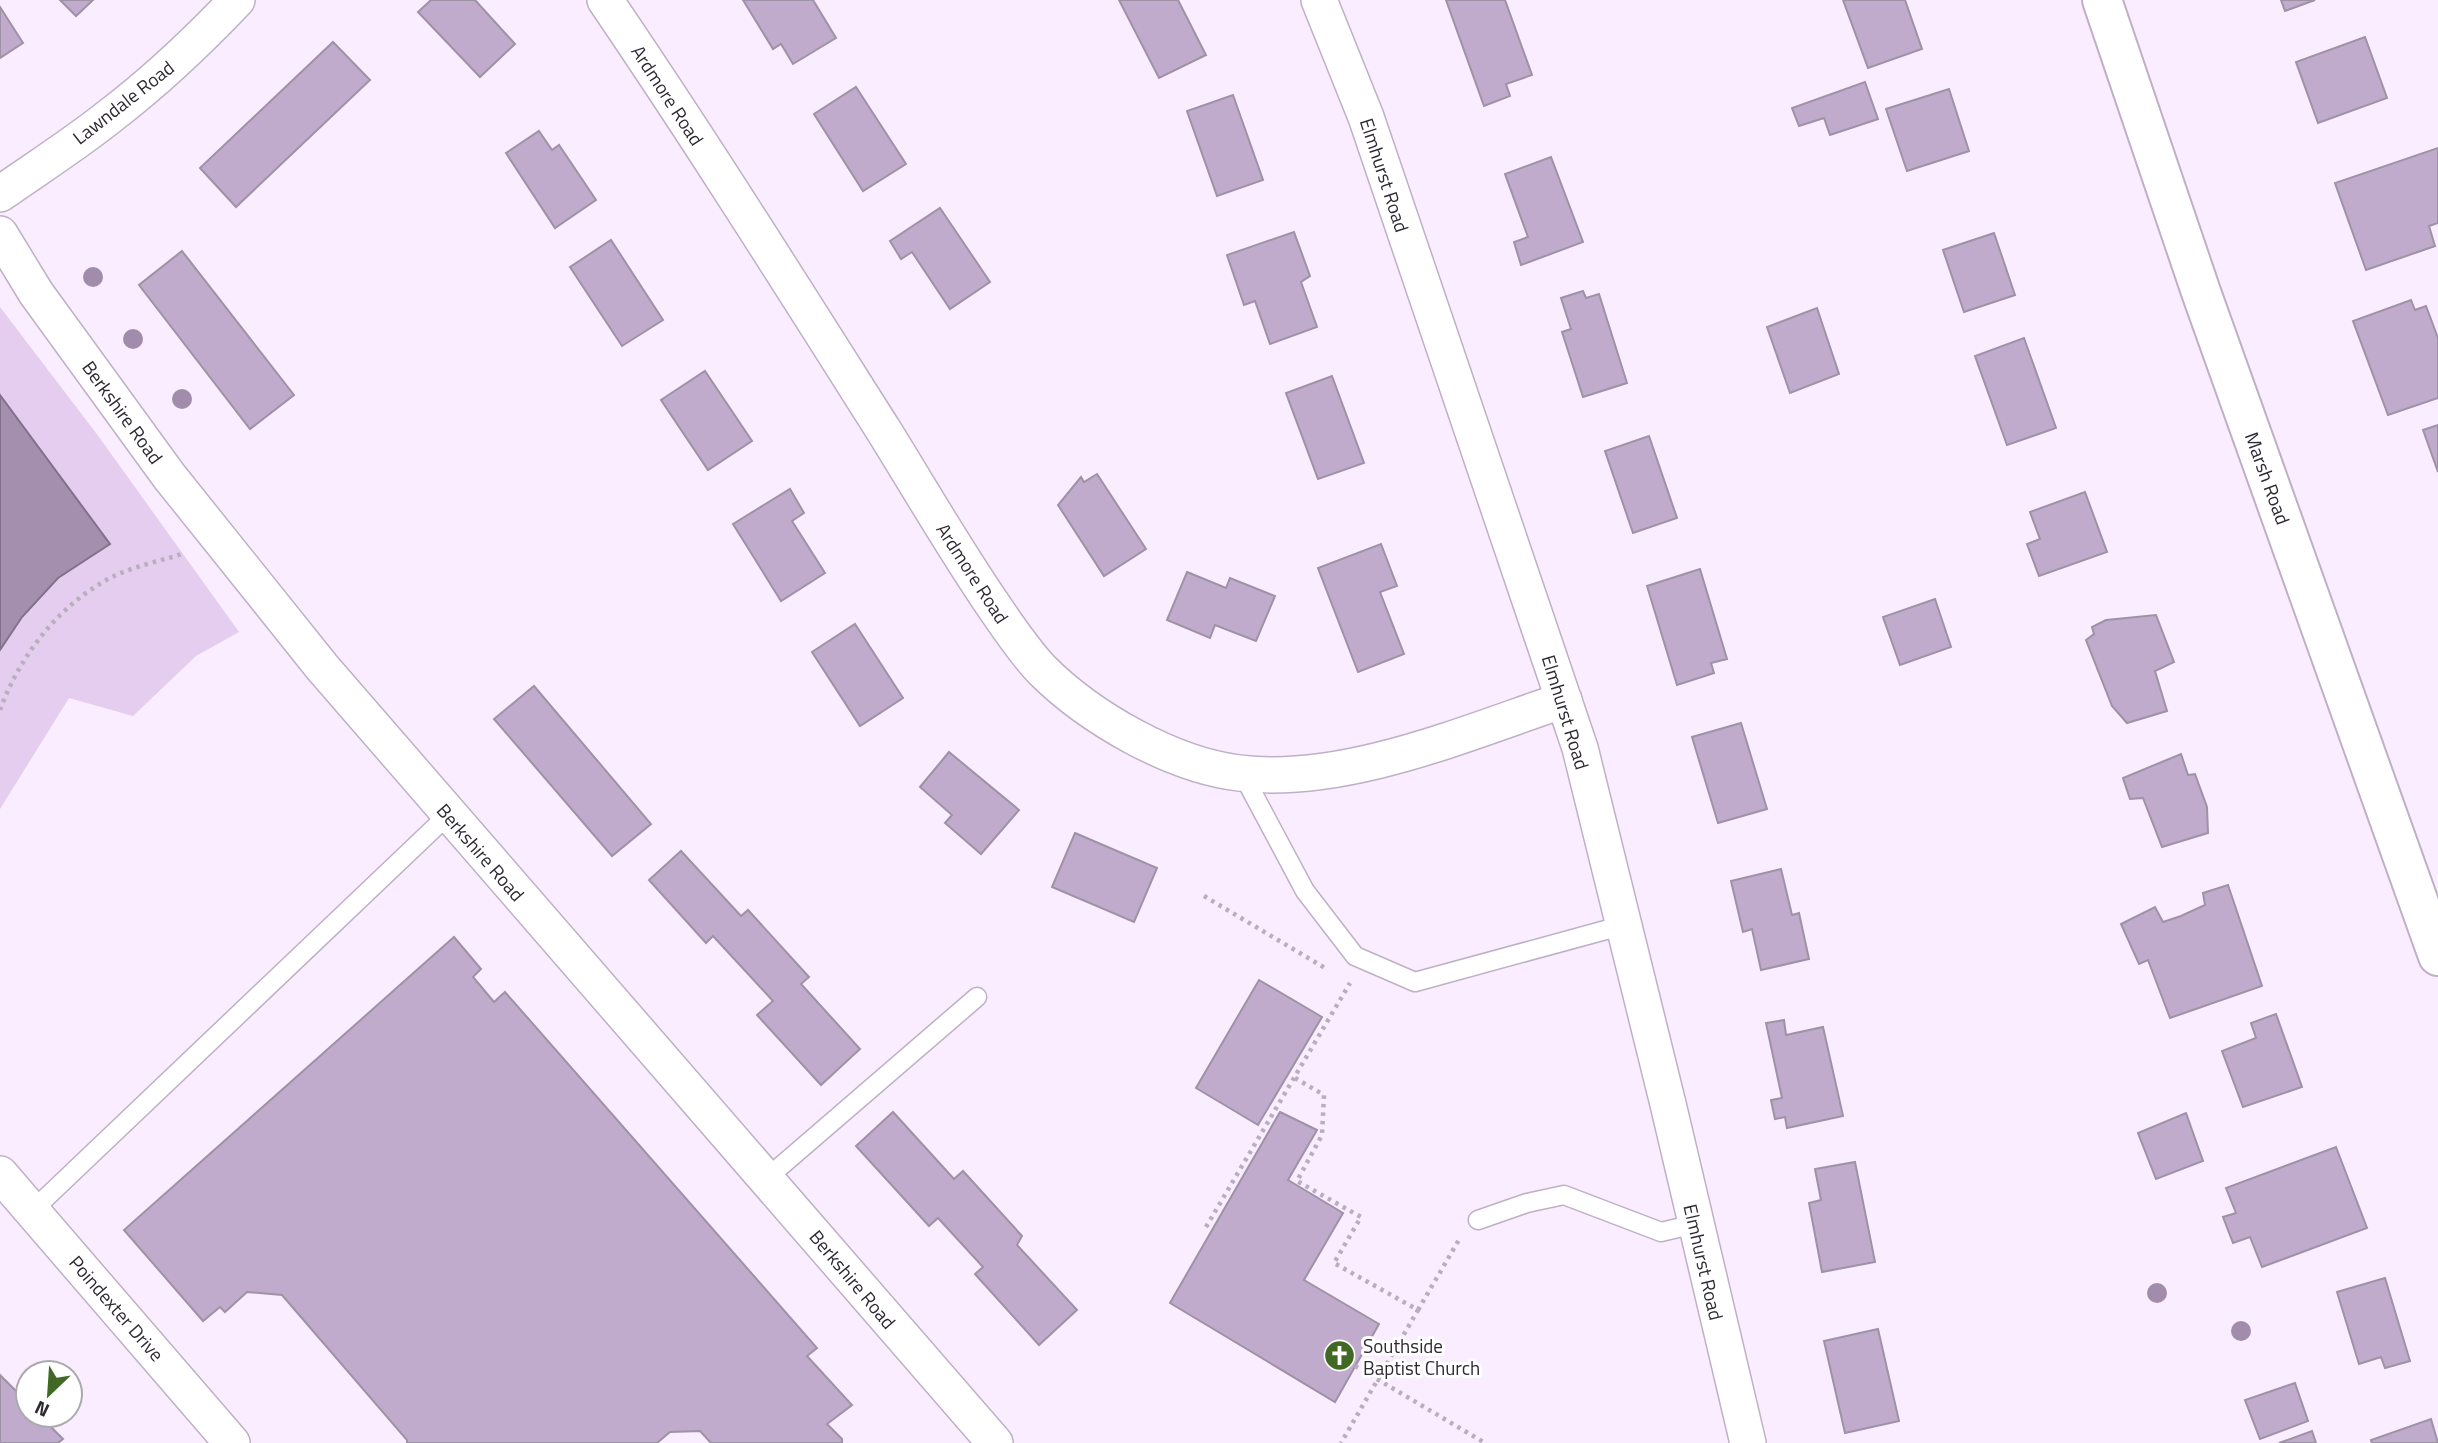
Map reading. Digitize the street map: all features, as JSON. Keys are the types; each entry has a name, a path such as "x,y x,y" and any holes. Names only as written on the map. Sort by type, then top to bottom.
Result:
{"street":[{"name":"Lawndale Road","path":"0,194 108,118 144,89 196,43 237,0"},
{"name":"Ardmore Road","path":"605,0 885,432 963,562 1021,646 1043,670 1084,705 1146,744 1206,766 1242,774 1279,774 1338,770 1422,747 1564,700"},
{"name":"Elmhurst Road","path":"1319,0 1366,117 1580,748 1695,1224 1741,1442"},
{"name":"Marsh Road","path":"2102,0 2206,305 2438,956"},
{"name":"Berkshire Road","path":"0,234 36,293 169,476 322,667 767,1178 991,1442"},
{"name":"Poindexter Drive","path":"0,1174 232,1443"}],"lane":[{"path":"1242,774 1305,891 1355,956 1415,982 1624,925"},
{"path":"32,1211 449,814"},
{"path":"767,1178 977,997"},
{"path":"1478,1220 1527,1203 1564,1195 1661,1232 1695,1224"}],"path":[{"path":"0,710 11,684 52,622 83,595 115,576 182,554"},
{"path":"1204,896 1328,969"},
{"path":"1206,1227 1350,982 1339,976"},
{"path":"1295,1078 1324,1095 1322,1135 1297,1181 1361,1217 1334,1263 1418,1310"},
{"path":"1341,1443 1445,1264"},
{"path":"1355,1366 1485,1443"}],"shaded area":[{"path":"0,307 99,437 239,632 196,656 133,716 69,698 0,809"},
{"path":"0,395 110,544 58,578 22,617 0,650"}],"building":[{"path":"60,0 93,0 76,16"},
{"path":"431,0 475,0 515,44 480,77 418,12"},
{"path":"743,0 813,0 836,38 793,64 781,44 773,49"},
{"path":"1119,0 1178,0 1206,55 1159,78"},
{"path":"1446,0 1505,0 1532,75 1506,84 1510,96 1484,106"},
{"path":"1843,0 1905,0 1922,49 1868,68"},
{"path":"2281,0 2315,0 2285,11"},
{"path":"0,7 23,43 0,58"},
{"path":"2365,37 2387,98 2318,123 2296,62"},
{"path":"333,42 370,80 236,207 200,168"},
{"path":"1865,82 1878,119 1830,135 1824,118 1799,126 1792,108"},
{"path":"856,87 906,164 863,191 814,114"},
{"path":"1949,89 1969,151 1907,171 1886,109"},
{"path":"1233,95 1263,180 1217,196 1187,111"},
{"path":"539,131 552,150 559,145 596,200 555,228 506,153"},
{"path":"2438,148 2438,223 2429,226 2435,246 2366,270 2335,183"},
{"path":"1551,157 1583,242 1521,265 1514,242 1528,237 1505,174"},
{"path":"940,208 990,282 950,309 912,252 901,259 890,241"},
{"path":"1294,232 1310,276 1301,282 1317,327 1270,344 1255,301 1244,305 1227,255"},
{"path":"1994,233 2015,295 1964,312 1943,250"},
{"path":"611,240 663,320 622,346 570,267"},
{"path":"182,251 294,395 250,429 139,285"},
{"path":"1583,291 1586,298 1599,294 1627,383 1583,397 1562,332 1571,329 1561,298"},
{"path":"2411,300 2415,310 2426,306 2438,338 2438,398 2388,415 2353,321"},
{"path":"1817,308 1839,374 1790,393 1767,327"},
{"path":"2024,338 2056,428 2007,445 1975,356"},
{"path":"705,371 752,441 708,470 661,400"},
{"path":"1332,376 1364,463 1318,479 1286,393"},
{"path":"2438,425 2438,472 2423,430"},
{"path":"1649,436 1677,518 1633,533 1605,451"},
{"path":"1097,474 1146,549 1104,576 1058,505 1081,477 1084,482"},
{"path":"790,489 804,513 792,521 825,573 781,601 733,524"},
{"path":"2085,492 2107,552 2039,576 2027,544 2040,539 2030,512"},
{"path":"1381,544 1397,586 1380,592 1404,654 1358,672 1318,568"},
{"path":"1700,569 1727,659 1711,663 1714,673 1677,685 1647,586"},
{"path":"1187,572 1226,588 1230,578 1275,596 1256,641 1215,625 1210,638 1167,620"},
{"path":"1935,599 1951,647 1900,665 1883,617"},
{"path":"2156,615 2174,662 2155,671 2167,711 2127,723 2112,706 2086,640 2094,634 2092,627 2106,620"},
{"path":"855,624 903,698 860,726 812,652"},
{"path":"534,686 651,824 612,856 494,719"},
{"path":"1741,723 1767,809 1718,823 1692,737"},
{"path":"949,752 1019,810 981,854 945,823 952,815 920,787"},
{"path":"2181,754 2188,775 2195,774 2207,807 2208,833 2162,847 2143,798 2130,799 2123,778"},
{"path":"1075,833 1157,868 1134,922 1052,887"},
{"path":"681,851 741,916 748,910 809,977 801,984 860,1049 821,1085 757,1015 773,1001 713,936 706,943 649,880"},
{"path":"1781,869 1792,915 1799,913 1809,959 1761,970 1752,929 1743,932 1731,881"},
{"path":"2228,885 2262,986 2170,1018 2148,960 2139,964 2121,924 2155,907 2163,922 2181,916 2205,905 2203,893"},
{"path":"454,937 481,969 473,977 494,1002 505,992 817,1348 807,1356 852,1405 827,1424 842,1439 842,1443 711,1443 700,1431 670,1432 657,1443 407,1443 282,1295 247,1292 225,1312 220,1307 203,1321 124,1230"},
{"path":"1259,980 1322,1017 1258,1125 1196,1088"},
{"path":"2276,1014 2302,1087 2243,1107 2222,1051 2256,1038 2251,1023"},
{"path":"1784,1020 1786,1035 1823,1027 1843,1116 1787,1128 1785,1117 1775,1119 1771,1100 1782,1098 1766,1023"},
{"path":"893,1112 954,1179 963,1171 1022,1236 1017,1245 1077,1310 1039,1345 975,1274 983,1267 938,1218 929,1226 856,1146"},
{"path":"1280,1112 1317,1130 1288,1180 1343,1213 1304,1280 1379,1324 1335,1402 1170,1303"},
{"path":"2186,1113 2203,1161 2156,1179 2138,1133"},
{"path":"2336,1147 2367,1228 2262,1267 2250,1237 2233,1243 2223,1217 2236,1213 2226,1188"},
{"path":"1855,1162 1875,1262 1822,1272 1809,1203 1821,1200 1815,1169"},
{"path":"2385,1278 2410,1361 2385,1368 2381,1357 2359,1364 2337,1292"},
{"path":"1878,1329 1899,1421 1845,1433 1824,1341"},
{"path":"0,1375 14,1389 14,1429 53,1429 63,1439 58,1443 0,1443"},
{"path":"2295,1383 2308,1421 2260,1439 2245,1400"},
{"path":"2431,1419 2438,1443 2372,1443 2371,1440"},
{"path":"2312,1431 2316,1443 2279,1443"}],"place":[{"name":"Southside Baptist Church","path":"1340,1356"}]}
